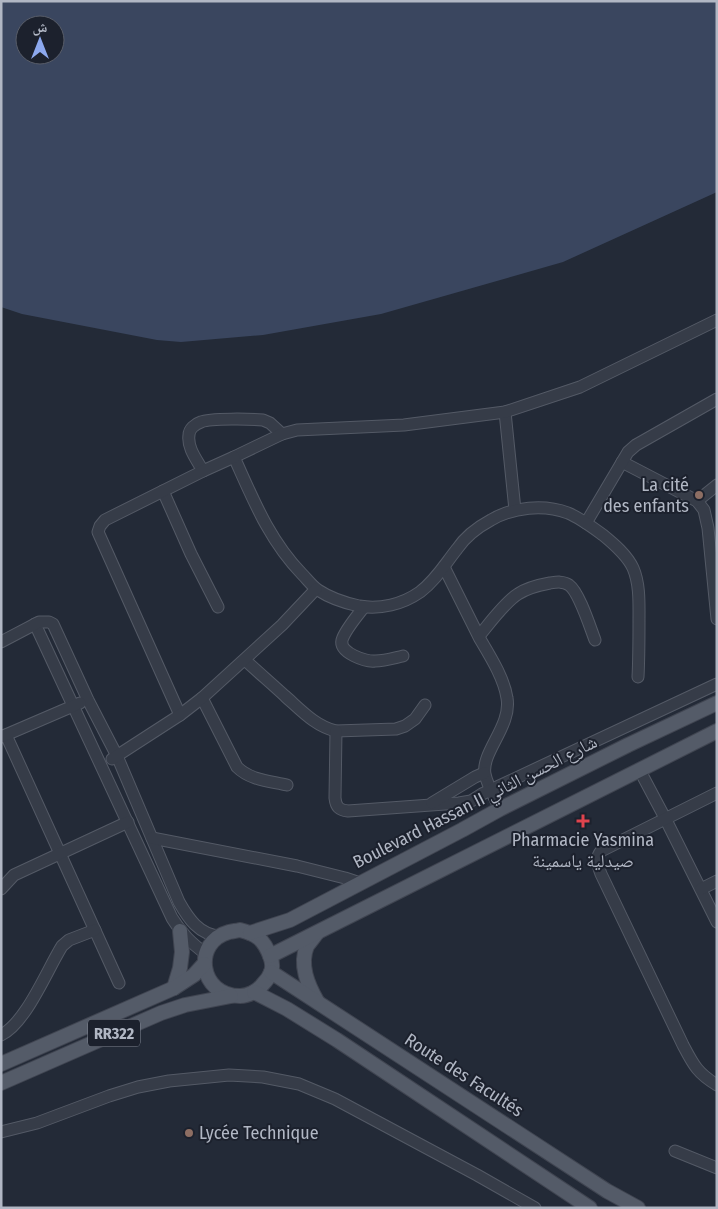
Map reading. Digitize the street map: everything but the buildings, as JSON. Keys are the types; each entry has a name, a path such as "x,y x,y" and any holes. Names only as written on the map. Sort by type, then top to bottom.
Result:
{"main road":[{"name":"Boulevard Hassan II شارع الحسن الثاني","path":"250,933 290,920 500,809 628,744 717,703"},
{"path":"270,956 717,730"},
{"path":"220,936 229,931 240,930 259,938 266,946 272,961 271,972 262,986 254,992 337,1040 590,1208"},
{"path":"174,988 180,968 182,952 180,931"},
{"path":"317,933 307,947 304,962 309,986 318,1001"},
{"name":"RR322","path":"3,1059 174,988 194,975 205,959 211,943 220,936"},
{"path":"205,959 207,975 212,985 221,992 231,996"},
{"name":"Route des Facultés","path":"271,972 607,1191 638,1208"},
{"name":"RR322","path":"1,1083 161,1013 185,1005 231,996 243,996 254,992"}],"street":[{"path":"180,715 98,532 104,520 282,434 296,430 404,425 505,412 580,387 717,320"},
{"path":"586,523 628,452 636,444 717,399"},
{"path":"505,412 515,510"},
{"path":"203,471 191,450 189,441 189,433 193,426 201,421 263,420 270,423 282,434"},
{"path":"234,457 267,528 292,564 316,589 331,598 364,607 378,608 393,605 419,592 434,580 458,547 474,531 492,519 515,510 533,508 553,509 568,513 611,541 627,558 633,568 638,591 640,659 638,677"},
{"path":"622,462 697,501 704,510 708,528 717,620"},
{"path":"697,501 717,485"},
{"path":"163,491 191,554 218,607"},
{"path":"444,567 496,669 508,699 502,729 488,756 484,773 500,809"},
{"path":"479,636 510,600 518,594 542,584 564,582 576,594 595,640"},
{"path":"101,765 180,715 202,698 282,625 316,589"},
{"path":"364,607 345,633 342,641 344,650 373,662 403,656"},
{"path":"1,642 39,622 44,621 53,624 88,700 117,756 187,916 204,931 220,936"},
{"path":"35,624 172,918 180,931 205,959"},
{"path":"245,660 318,724 328,729 336,731 396,729 405,726 415,719 425,705"},
{"path":"336,731 335,798 339,808 348,811 428,806 470,801 717,684"},
{"path":"202,698 237,767 252,778 288,785"},
{"path":"88,700 4,736 119,983"},
{"path":"639,769 717,922"},
{"path":"428,806 484,773"},
{"path":"717,794 665,818 601,851 598,855 601,874 694,1066 706,1078 717,1085"},
{"path":"1,889 14,875 128,822"},
{"path":"152,838 297,866 360,883"},
{"path":"701,889 717,881"},
{"path":"1,1035 16,1023 25,1011 62,946 69,940 95,930"},
{"path":"1,1132 37,1123 108,1096 138,1087 169,1081 229,1074 263,1077 299,1084 335,1099 477,1174 536,1208"},
{"path":"675,1151 717,1168"}],"water":[{"path":"1,1 717,1 717,192 563,262 381,314 263,335 181,342 157,340 22,314 1,307"}],"place":[{"name":"La cité des enfants","path":"699,495"},
{"name":"Pharmacie Yasmina صيدلية ياسمينة","path":"583,821"},
{"name":"Lycée Technique","path":"189,1133"}]}
